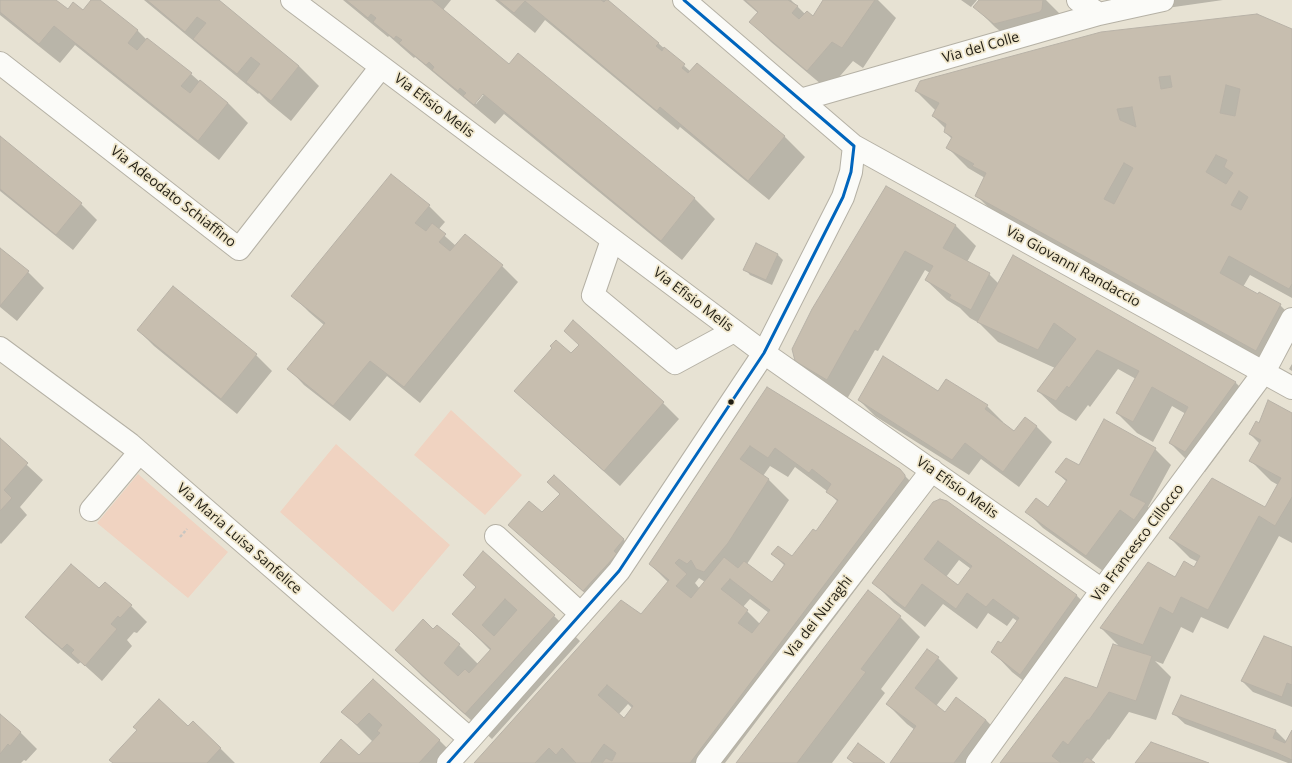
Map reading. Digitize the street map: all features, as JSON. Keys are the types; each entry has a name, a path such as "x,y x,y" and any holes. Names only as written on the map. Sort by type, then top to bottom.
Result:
{"street":[{"name":"Via Efisio Melis","path":"292,0 764,353 1102,590"},
{"name":"Via Giovanni Randaccio","path":"684,0 854,146 1292,388"},
{"path":"1078,0 1099,14"},
{"name":"Via del Colle","path":"800,100 1099,14 1163,0"},
{"name":"Via Adeodato Schiaffino","path":"0,63 239,248 381,67"},
{"path":"448,763 620,571 764,353 843,197 851,172 854,146"},
{"path":"612,240 594,295 675,363 734,331"},
{"name":"Via Francesco Cillocco","path":"977,763 1102,590 1264,372 1292,319"},
{"name":"Via Maria Luisa Sanfelice","path":"0,348 130,444 470,739"},
{"path":"91,510 139,452"},
{"name":"Via dei Nuraghi","path":"706,763 932,470"},
{"path":"496,536 581,614"}],"shaded area":[{"path":"451,410 522,475 485,515 414,455"},
{"path":"336,444 450,545 393,612 280,512"},
{"path":"138,474 228,552 188,598 97,523"}],"building":[{"path":"0,0 56,0 68,9 73,2 83,10 91,0 100,0 138,30 128,43 137,50 147,38 192,73 181,86 190,93 200,80 228,103 198,141 54,26 39,44 0,12"},
{"path":"147,0 219,0 299,66 271,101 246,82 260,64 251,57 237,74 193,39 206,23 197,17 185,32"},
{"path":"346,0 432,0 509,64 518,53 695,198 661,241 483,94 474,105 463,96 466,93 460,88 458,91 432,70 434,67 429,62 426,65 399,43 402,40 396,36 394,39 373,22 376,18 371,14 368,18"},
{"path":"498,0 601,0 604,2 608,0 659,43 656,46 662,51 664,47 685,64 682,68 688,73 697,63 785,136 748,181 660,107 657,111 525,1 514,13"},
{"path":"745,0 788,0 798,6 792,13 799,19 807,11 813,16 823,0 875,0 842,48 832,42 807,71 749,22 758,12"},
{"path":"979,0 1043,0 1042,9 1040,12 994,24 973,7"},
{"path":"1257,14 1292,29 1292,284 1289,289 1229,256 1220,273 1258,294 1259,292 1281,304 1256,351 975,196 986,173 972,166 974,164 946,148 952,137 944,132 946,124 932,116 939,103 915,91 920,81 1101,32","holes":["1170,76 1172,87 1161,89 1159,77","1226,85 1240,89 1235,116 1220,113","1132,107 1136,127 1120,120 1117,109","1216,155 1227,160 1224,167 1233,173 1226,184 1206,172","1124,163 1133,168 1114,204 1104,199","1239,191 1248,197 1241,210 1231,205"]},
{"path":"0,136 82,203 56,235 0,189"},
{"path":"391,174 430,205 415,223 426,231 432,223 446,234 439,242 450,251 465,234 503,265 404,387 370,361 333,406 287,369 325,323 291,296"},
{"path":"886,186 956,225 943,248 990,273 971,310 949,298 951,295 925,280 933,266 905,251 858,332 855,330 827,380 795,361 792,349 812,309"},
{"path":"756,243 778,254 766,280 743,270"},
{"path":"0,248 29,271 0,306"},
{"path":"1013,255 1236,382 1185,452 1169,443 1188,407 1152,387 1133,422 1116,413 1139,371 1097,350 1069,388 1067,386 1056,401 1037,391 1076,339 1054,323 1038,350 977,322"},
{"path":"173,286 257,354 221,399 137,330"},
{"path":"573,320 664,402 604,471 514,391 552,348 550,346 556,340 571,353 579,345 564,331"},
{"path":"883,356 938,391 946,379 988,405 985,409 1014,431 1025,417 1037,426 1003,472 965,443 952,460 858,400"},
{"path":"767,387 900,469 905,475 905,478 690,763 602,763 606,758 612,761 616,753 604,744 591,762 592,763 576,763 562,748 556,755 549,748 535,763 474,763 621,600 641,614 669,580 649,564","holes":["750,446 768,458 775,448 809,473 812,469 831,484 826,492 838,500 816,531 813,529 792,556 778,546 771,554 785,564 772,582 744,561 738,568 724,557 691,598 676,586 687,574 675,563 679,559 687,564 691,560 696,569 704,572 728,543 769,479 740,459","730,579 770,610 752,633 738,623 748,610 721,589","607,685 633,706 624,718 598,695"]},
{"path":"1268,400 1292,413 1292,497 1275,526 1259,516 1208,610 1181,597 1173,614 1160,607 1143,645 1100,628 1148,562 1175,577 1184,561 1194,567 1200,556 1169,538 1212,478 1265,507 1281,478 1249,461 1261,440 1249,434 1256,421 1259,423"},
{"path":"1104,419 1156,448 1130,495 1146,503 1134,520 1120,510 1086,556 1025,512 1036,498 1048,507 1067,480 1055,472 1066,458 1079,465"},
{"path":"0,438 28,463 4,490 12,498 0,511"},
{"path":"554,475 624,539 614,551 617,554 583,591 508,525 529,501 542,512 560,494 547,482"},
{"path":"940,499 947,501 1077,595 1020,675 991,652 998,641 1001,643 1019,618 993,599 986,607 967,593 956,609 922,584 905,608 872,583 933,502","holes":["938,541 972,566 958,585 924,559"]},
{"path":"483,551 555,615 465,714 395,650 423,619 433,629 437,625 460,644 444,663 458,676 465,669 469,673 491,649 452,614 476,587 463,575","holes":["505,599 517,610 494,636 482,625"]},
{"path":"71,564 99,588 105,582 132,605 120,618 118,616 111,624 117,629 85,666 71,653 74,650 67,644 62,649 25,617"},
{"path":"868,590 901,616 861,669 866,672 797,763 736,763"},
{"path":"1264,636 1292,647 1292,685 1287,683 1282,697 1241,681"},
{"path":"1113,644 1152,656 1136,701 1109,692 1089,720 1087,720 1068,745 1063,741 1052,756 1061,763 1000,763 1065,677 1097,688"},
{"path":"927,649 939,657 915,688 945,712 956,697 986,720 954,763 890,763 916,726 886,704"},
{"path":"373,679 440,740 419,763 320,763 341,739 359,755 380,733 377,731 382,725 369,713 357,725 341,712"},
{"path":"1181,695 1276,730 1273,738 1285,743 1292,730 1292,760 1172,714"},
{"path":"159,699 188,726 193,721 221,748 207,763 113,763 109,760 137,730 133,727"},
{"path":"0,714 21,732 10,746 8,744 0,754"},
{"path":"1151,742 1209,763 1135,763"},
{"path":"858,743 885,763 854,763 847,758"},
{"path":"1087,757 1095,763 1082,763"}],"transit line":[{"path":"448,763 619,571 764,353 843,197 851,172 854,146 684,0"}]}
